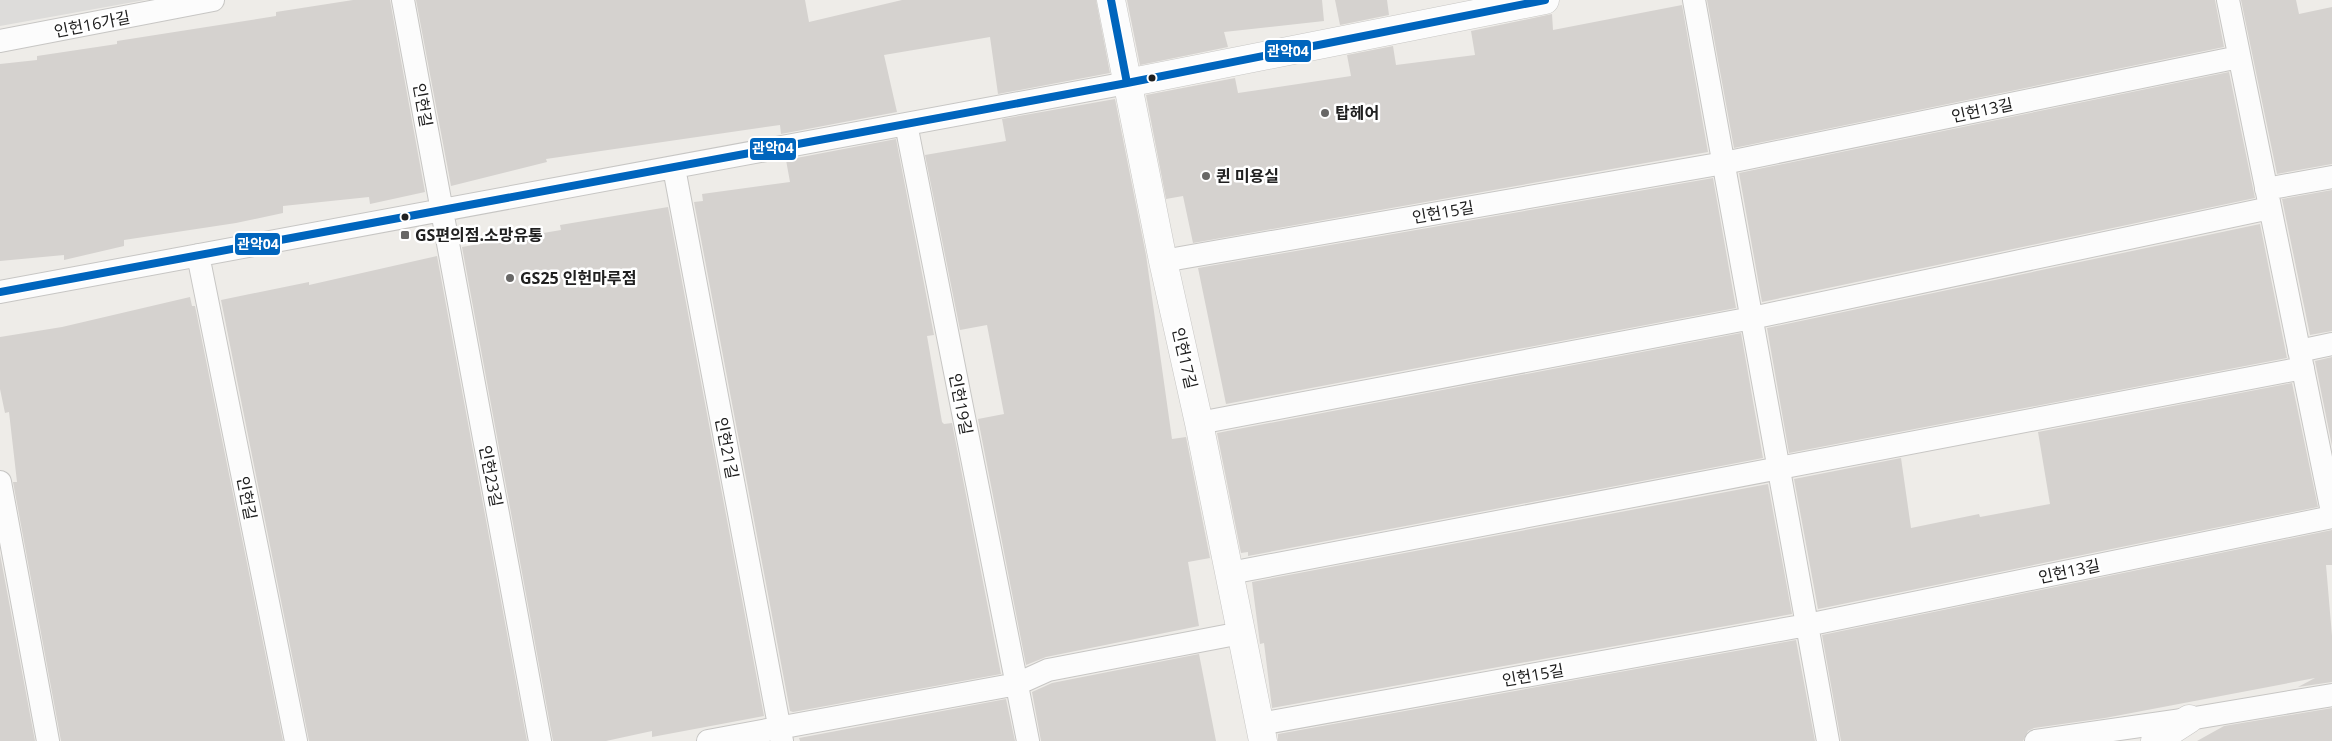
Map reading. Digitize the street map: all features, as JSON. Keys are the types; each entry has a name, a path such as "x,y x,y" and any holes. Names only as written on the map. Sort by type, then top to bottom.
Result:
{"street":[{"name":"인헌17길","path":"1111,0 1163,261 1200,424 1261,733"},
{"path":"1127,83 1545,0"},
{"path":"2155,741 2188,719"}],"lane":[{"name":"인헌16가길","path":"0,41 213,0"},
{"name":"인헌길","path":"403,0 442,210"},
{"path":"1694,0 1828,741"},
{"name":"인헌13길","path":"1807,625 2332,511 2228,0"},
{"name":"인헌13길","path":"1724,163 2239,56"},
{"path":"0,292 1127,83"},
{"name":"인헌19길","path":"906,124 1028,741"},
{"name":"인헌15길","path":"1163,261 1724,163"},
{"name":"인헌21길","path":"674,168 781,734"},
{"path":"1200,424 1752,318 2268,198 2332,177"},
{"name":"인헌23길","path":"442,210 540,741"},
{"name":"인헌길","path":"198,255 296,741"},
{"path":"1230,573 1779,469 2301,360 2332,344"},
{"path":"0,482 48,741"},
{"name":"인헌15길","path":"1261,733 1807,625"},
{"path":"708,741 781,734 1017,684 1048,670 1241,633"},
{"path":"2036,741 2332,696"}],"shaded area":[{"path":"0,0 145,0 0,26"}],"building":[{"path":"353,0 390,0 425,192 370,204 369,197 283,206 283,213 236,223 124,240 124,246 64,260 64,255 0,261 0,64 37,60 37,56 117,44 117,41 276,16 276,12"},
{"path":"416,0 805,0 809,22 902,0 1096,0 1110,73 998,94 990,37 884,55 897,112 781,134 780,125 546,159 547,162 451,186"},
{"path":"1127,0 1322,0 1324,21 1224,32 1228,47 1140,65"},
{"path":"1335,0 1387,0 1389,15 1340,25"},
{"path":"1707,0 2215,0 2224,47 1734,148"},
{"path":"2241,0 2296,0 2299,14 2332,7 2332,164 2277,174"},
{"path":"1682,5 1708,152 1193,243 1183,196 1166,199 1146,95 1235,78 1238,93 1351,76 1347,55 1393,46 1396,65 1475,55 1471,31 1552,14 1553,30"},
{"path":"2229,72 2255,198 1762,302 1739,173"},
{"path":"1115,99 1146,255 1172,439 1186,437 1210,558 1188,562 1199,626 1046,657 1026,665 978,419 1004,414 987,325 960,330 925,155 1006,141 1002,119"},
{"path":"896,139 934,335 927,336 942,422 944,424 952,423 1001,674 793,712 790,711 694,202 703,201 702,194 790,182 786,160"},
{"path":"1713,178 1736,308 1226,404 1198,268"},
{"path":"2332,190 2332,331 2310,335 2282,199"},
{"path":"668,207 764,716 652,737 652,731 606,741 553,741 462,247 561,230 560,225"},
{"path":"2260,224 2287,358 1789,453 1767,328"},
{"path":"437,256 527,741 309,741 221,300 309,282 309,285"},
{"path":"190,297 192,306 195,306 283,741 61,741 13,482 17,482 9,412 5,413 0,389 0,337 62,327"},
{"path":"1741,333 1763,458 1248,556 1248,552 1241,553 1217,433"},
{"path":"2332,357 2332,446 2315,361"},
{"path":"2292,383 2318,507 1818,609 1794,479 1901,458 1911,528 1979,514 1980,517 2050,504 2038,432"},
{"path":"1768,484 1792,614 1272,708 1264,643 1260,644 1252,582"},
{"path":"2332,530 2332,565 2326,565 2332,636 2332,682 2298,687 2315,678 2105,718 2034,728 2028,731 2023,741 1841,741 1822,635"},
{"path":"0,554 35,741 0,741"},
{"path":"1796,640 1815,741 1278,741 1278,734"},
{"path":"1199,654 1216,741 1041,741 1032,692 1052,683"},
{"path":"1006,699 1015,741 800,741 799,738"},
{"path":"2332,708 2332,741 2197,741 2224,726"}],"transit line":[{"name":"관악04","path":"1111,0 1127,83"},
{"name":"관악04","path":"0,292 1127,83 1545,0"}],"place":[{"name":"탑헤어","path":"1325,113"},
{"name":"퀸 미용실","path":"1206,176"},
{"name":"GS편의점.소망유통","path":"405,235"},
{"name":"GS25 인헌마루점","path":"510,278"}]}
